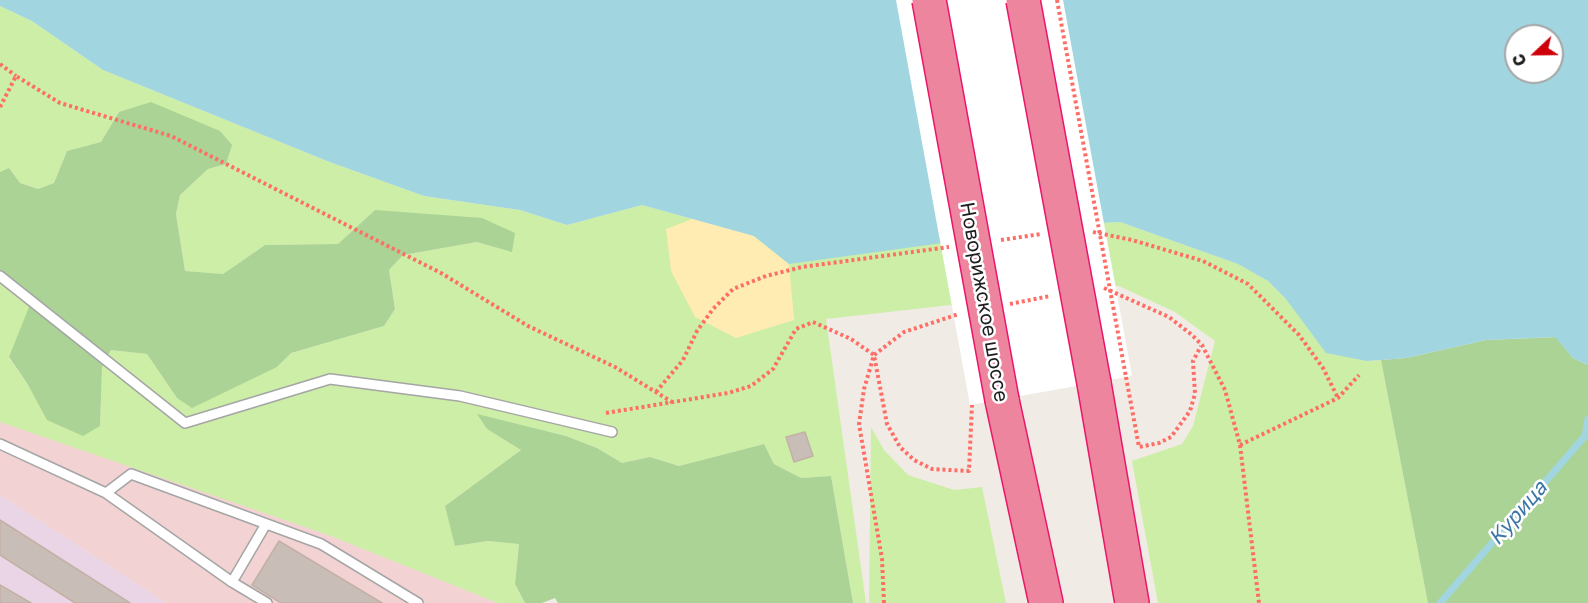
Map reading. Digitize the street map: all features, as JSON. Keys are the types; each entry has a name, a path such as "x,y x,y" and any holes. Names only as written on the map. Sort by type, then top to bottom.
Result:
{"highway":[{"name":"Новорижское шоссе","path":"929,0 987,402 1046,603"},
{"path":"1023,0 1132,603"}],"lane":[{"path":"0,276 185,423 330,379 460,396 612,432"},
{"path":"0,444 106,493 232,582 267,603"},
{"path":"106,493 131,474 321,544 418,603"},
{"path":"232,582 266,524"}],"path":[{"path":"1057,0 1139,447 1159,443 1171,437 1190,411 1195,394 1193,361 1202,345"},
{"path":"0,64 60,103 171,136 441,273 528,326 615,367 672,402"},
{"path":"0,107 16,76"},
{"path":"1090,231 1132,240 1203,261 1248,284 1299,335 1323,368 1338,398"},
{"path":"998,240 1044,234"},
{"path":"656,392 683,360 708,316 733,289 766,276 802,267 952,247"},
{"path":"1100,286 1169,316 1202,345 1225,390 1240,446 1259,603"},
{"path":"1008,304 1054,295"},
{"path":"884,603 882,559 859,424 864,389 874,355 904,332 963,314"},
{"path":"603,414 751,386 773,369 796,329 813,322 850,339 874,355 886,424 900,447 914,460 932,469 969,471 987,402"},
{"path":"1240,446 1338,398 1359,375"}],"shaded area":[{"path":"3,421 331,536 498,603 166,603 0,495 0,422"},
{"path":"0,495 166,603 0,603"}],"green space":[{"path":"0,6 32,21 103,70 327,161 424,196 520,210 567,225 642,205 754,236 1120,222 1238,264 1268,281 1286,299 1367,361 1381,360 1428,603 1158,603 1132,461 1182,444 1193,426 1215,341 1175,312 1119,286 826,319 866,603 853,603 831,476 801,478 774,464 764,444 679,466 650,457 622,463 597,448 566,436 478,415 487,429 521,450 445,506 456,546 488,541 519,544 515,584 525,603 498,603 331,536 0,422 0,276 30,307 9,358 27,383 100,426 102,367 111,350 147,354 177,398 277,367 291,353 384,326 395,309 389,270 403,255 477,242 512,252 375,210 338,244 265,245 223,274 185,271 176,214 180,195 208,169 226,164 119,112 101,142 67,151 54,183 38,189 20,183 9,168 0,172"},
{"path":"151,102 220,131 232,145 226,164 208,169 180,195 176,214 185,271 223,274 265,245 338,244 375,210 482,218 515,233 512,252 477,242 403,255 389,270 395,309 384,326 291,353 277,367 192,408 177,398 147,354 111,350 102,367 100,426 83,436 47,420 27,383 9,357 29,307 0,276 0,172 9,168 20,183 38,189 54,183 67,151 101,142 119,112"},
{"path":"1556,337 1573,358 1588,365 1588,603 1428,603 1381,360 1406,358 1486,340"},
{"path":"477,414 566,436 597,448 622,463 650,457 679,466 764,444 774,464 801,478 831,476 853,603 558,603 555,598 542,603 525,603 515,584 519,544 488,541 455,546 445,506 521,450 487,429"},
{"path":"871,427 884,450 908,475 954,490 982,487 1006,603 869,603"}],"sand":[{"path":"695,218 754,236 789,264 794,320 736,338 695,317 671,271 666,229"}],"water":[{"path":"0,0 1588,0 1588,365 1573,358 1555,337 1486,340 1406,358 1367,361 1326,353 1286,299 1268,281 1238,264 1120,222 1081,224 789,264 754,236 642,205 567,225 520,210 424,196 327,161 103,70 32,21 0,6"}],"pier":[{"path":"896,0 1063,0 1132,376 970,405"}],"building":[{"path":"805,432 813,456 794,462 786,437"},
{"path":"0,520 130,603 75,603 0,555"},
{"path":"279,541 382,603 281,603 252,585"},
{"path":"0,585 31,603 0,603"}],"waterway":[{"name":"Курица","path":"1440,603 1585,436 1588,419"}]}
